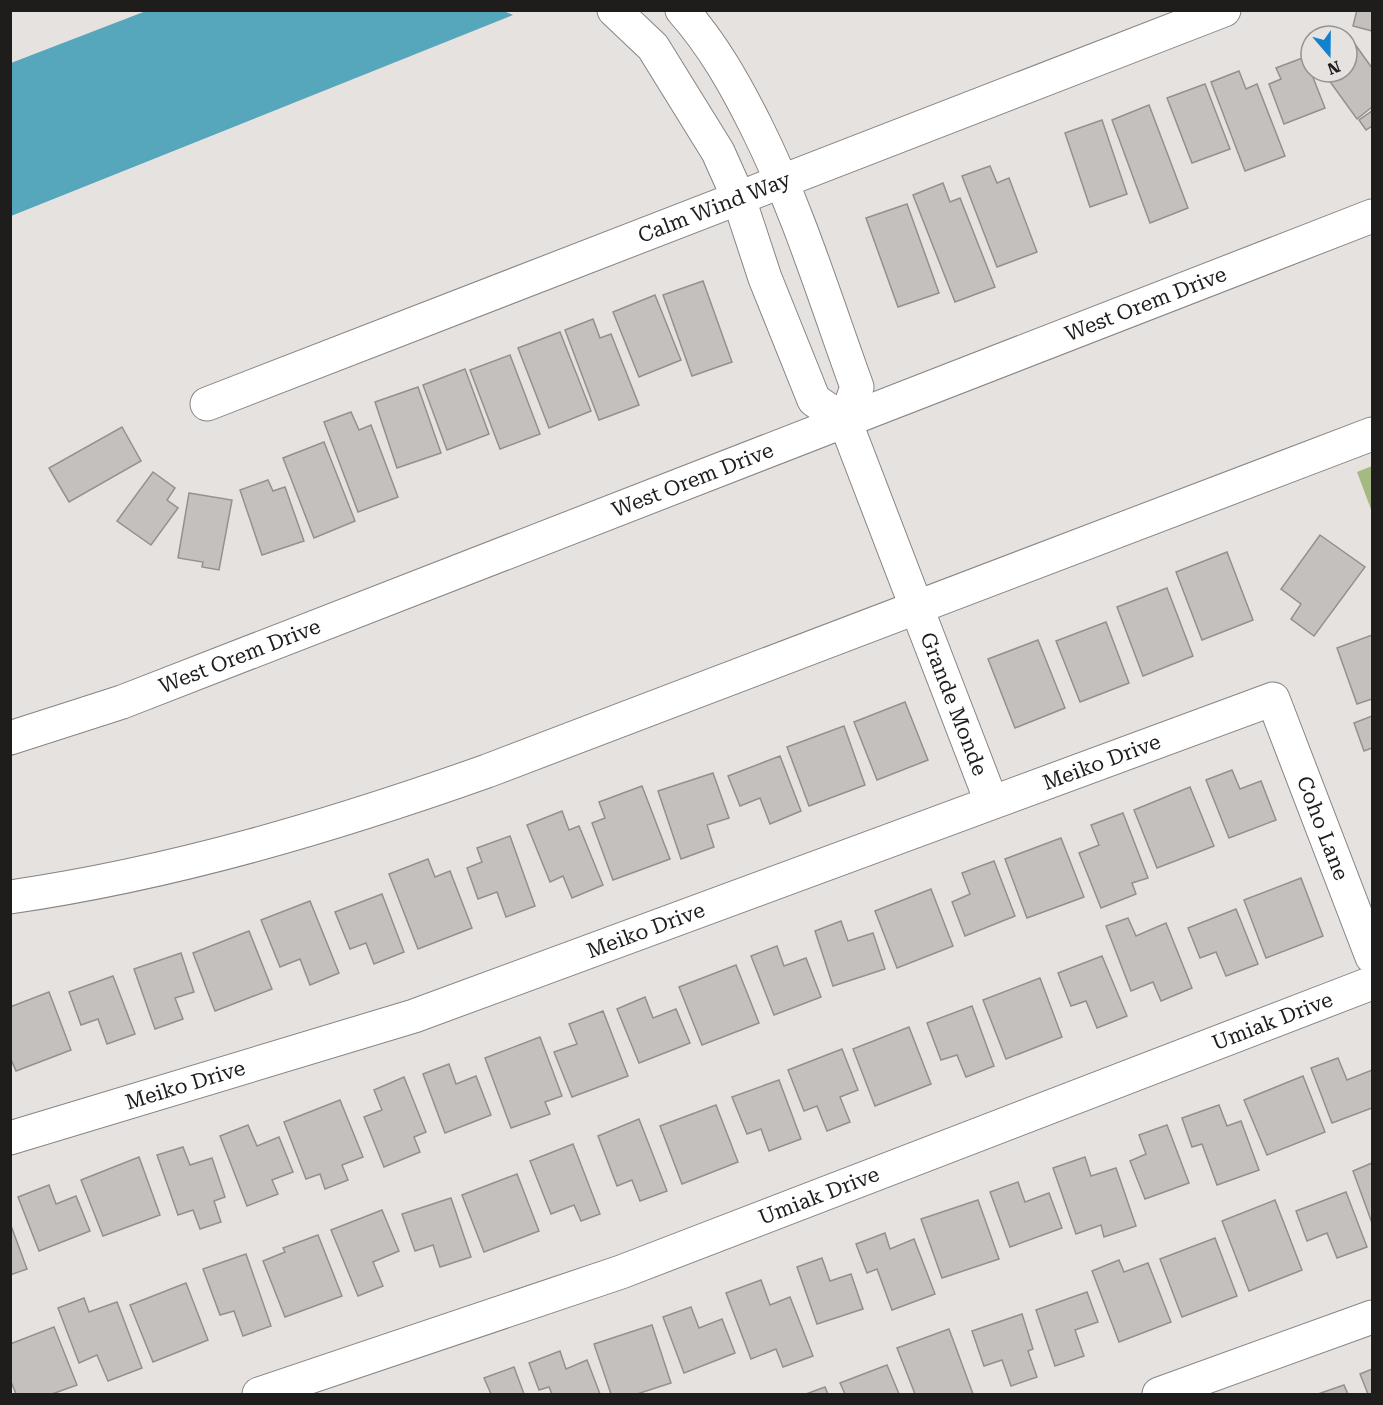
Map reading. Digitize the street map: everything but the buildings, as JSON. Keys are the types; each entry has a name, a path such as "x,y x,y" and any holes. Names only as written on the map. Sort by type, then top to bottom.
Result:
{"street":[{"path":"614,10 653,47 718,152 739,199 765,278 814,400 845,421 857,387 783,181 731,77 700,30 681,10"},
{"name":"Calm Wind Way","path":"207,404 1224,10"},
{"name":"West Orem Drive","path":"10,738 122,702 1372,216"},
{"name":"Grande Monde","path":"845,421 992,801"},
{"path":"10,897 78,887 218,856 369,813 488,771 1372,434"},
{"name":"Meiko Drive","path":"10,1138 414,1016 1273,699"},
{"name":"Coho Lane","path":"1273,699 1372,957"},
{"name":"Umiak Drive","path":"259,1395 621,1272 1372,983"},
{"path":"1159,1395 1372,1317"}],"green space":[{"path":"1372,466 1372,512 1357,472"}],"water":[{"path":"502,10 513,15 11,216 11,63 146,11"}]}
